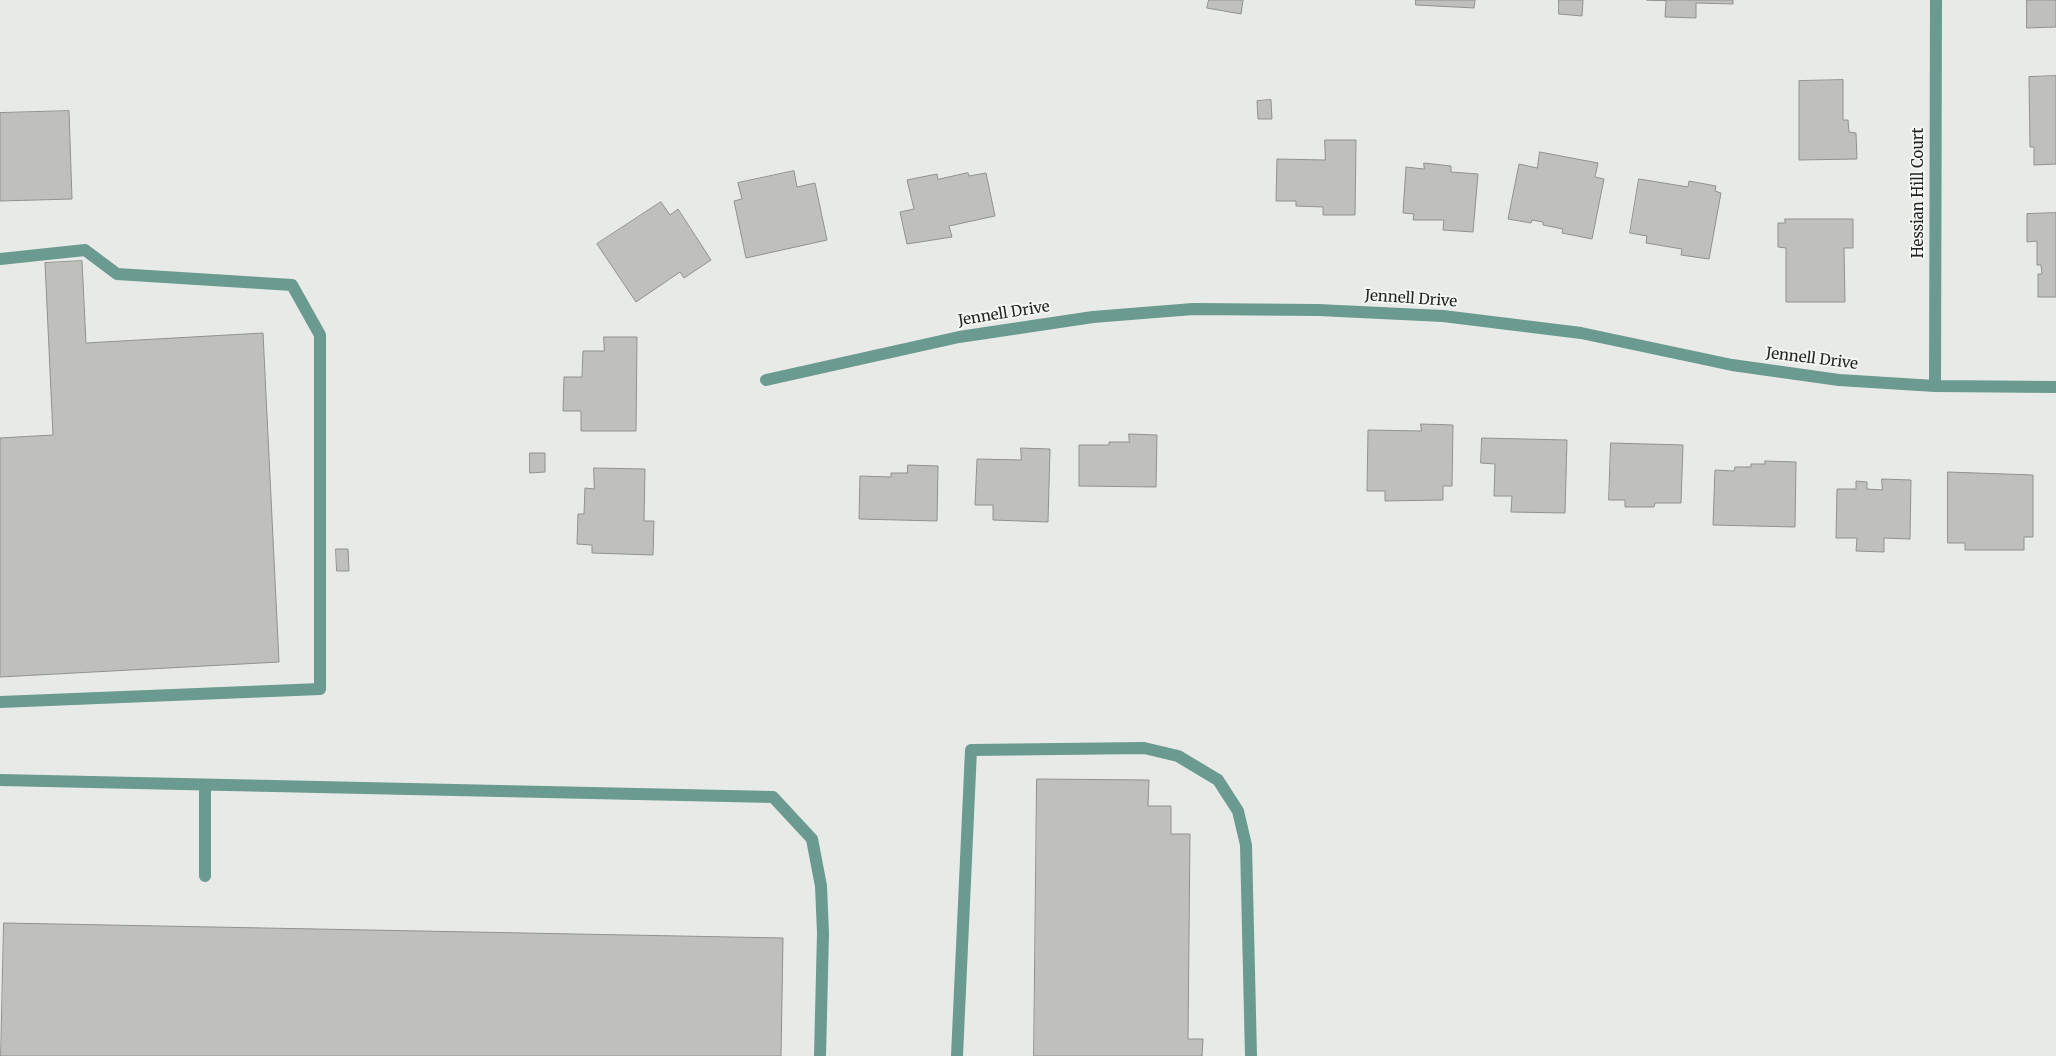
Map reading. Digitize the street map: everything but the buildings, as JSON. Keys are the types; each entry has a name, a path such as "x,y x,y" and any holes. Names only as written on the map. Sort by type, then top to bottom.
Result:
{"street":[{"name":"Hessian Hill Court","path":"1935,386 1936,0"},
{"path":"0,259 85,250 116,274 292,285 320,335 320,689 0,702"},
{"name":"Jennell Drive","path":"766,380 959,337 1093,317 1203,309 1318,310 1443,316 1581,333 1732,365 1839,380 1935,386 2056,387"},
{"path":"957,1056 971,750 1144,748 1178,756 1218,780 1238,811 1246,846 1251,1056"},
{"path":"0,780 773,797 812,838 821,886 823,933 820,1056"},
{"path":"204,876 205,785"}]}
